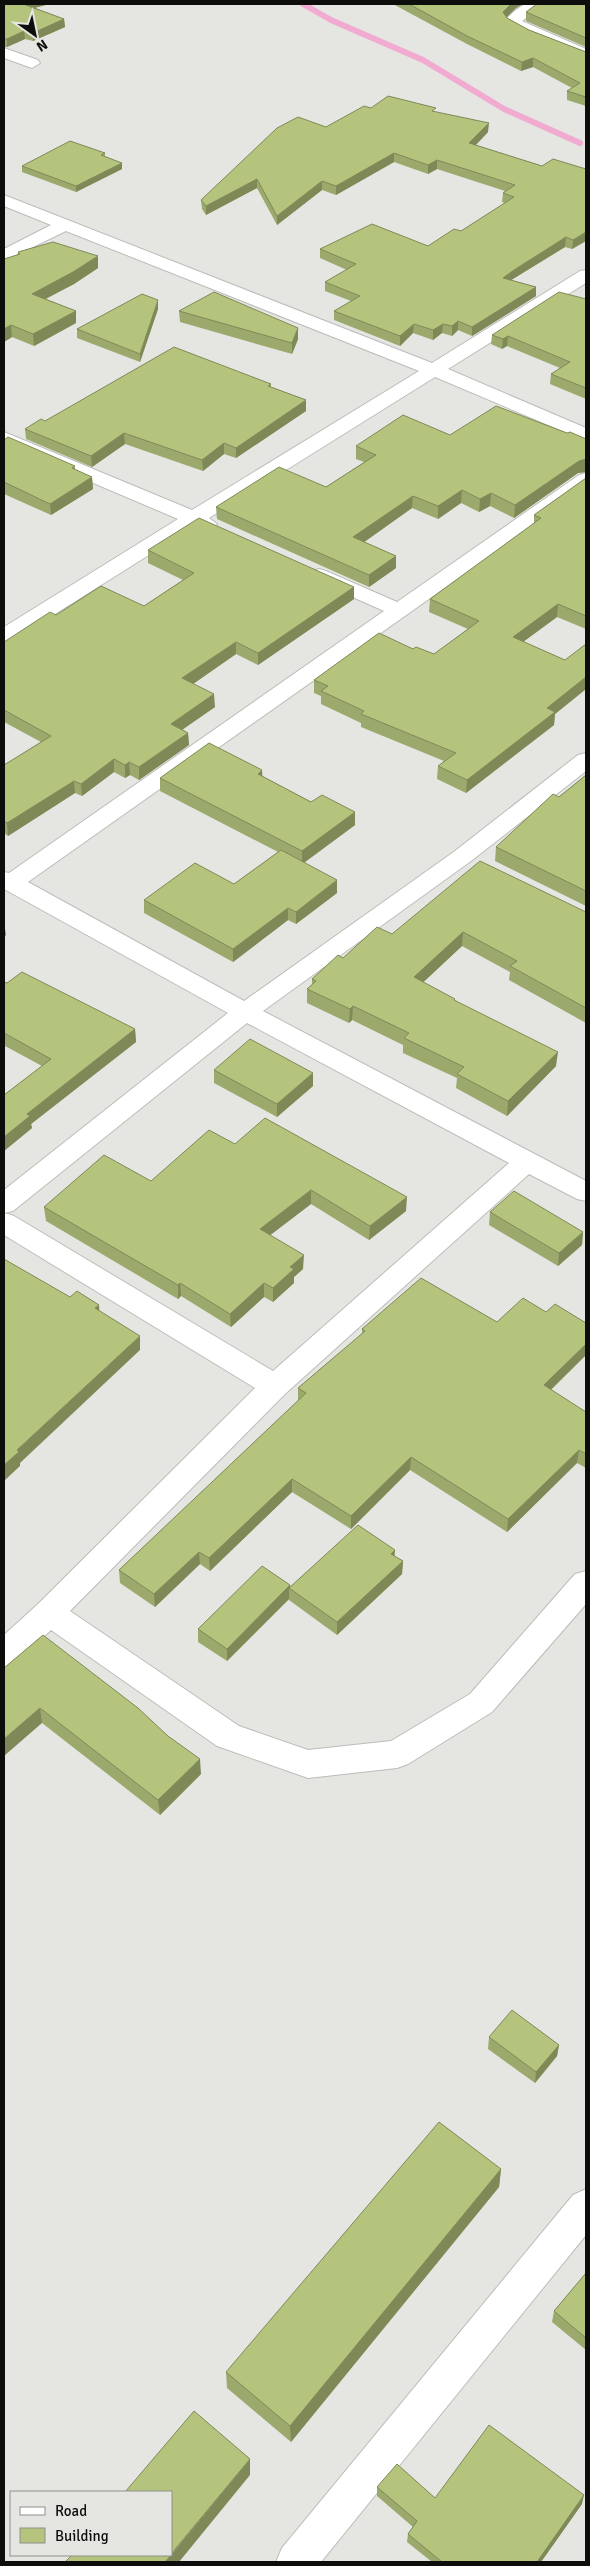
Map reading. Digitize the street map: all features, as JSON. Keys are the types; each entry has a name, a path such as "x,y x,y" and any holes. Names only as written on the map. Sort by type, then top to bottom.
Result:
{"street":[{"path":"538,4 523,11 512,22 586,56"},
{"path":"4,53 32,63"},
{"path":"4,200 434,370 586,435"},
{"path":"4,256 65,224"},
{"path":"4,636 586,275"},
{"path":"4,438 221,531"},
{"path":"586,479 7,881 245,1012 586,1192"},
{"path":"301,567 398,610"},
{"path":"4,1204 245,1012 472,860 586,760"},
{"path":"4,1654 49,1613 275,1386 527,1161"},
{"path":"4,1223 275,1386"},
{"path":"49,1613 228,1736 308,1764 397,1754 481,1702 586,1583"},
{"path":"296,2562 586,2207"}],"building":[{"path":"4,4 23,4 64,19 33,33 24,31 4,39"},
{"path":"409,4 511,4 503,12 507,18 529,30 586,52 586,97 567,91 580,83 533,58 522,62 467,36"},
{"path":"537,4 586,4 586,38 526,12"},
{"path":"388,96 436,108 432,111 489,123 469,143 542,166 553,159 586,169 586,232 573,240 566,237 503,278 536,287 472,327 458,321 452,326 443,324 433,330 414,324 400,336 334,311 360,296 325,282 356,264 320,249 372,224 428,246 454,229 461,231 514,197 503,193 515,185 437,160 428,165 394,153 336,186 322,181 277,216 257,179 206,206 201,200 277,128 298,117 326,127 364,106 371,108"},
{"path":"70,141 105,153 101,155 122,163 76,186 22,166"},
{"path":"53,242 98,256 32,294 76,311 33,334 11,325 4,329 4,259 20,254 18,252"},
{"path":"214,292 298,328 292,343 179,311"},
{"path":"559,292 586,299 586,388 551,374 570,362 508,336 503,339 492,335"},
{"path":"142,294 158,300 140,354 77,329"},
{"path":"174,347 271,384 268,386 306,400 236,448 224,443 202,460 124,433 91,456 25,429 41,419 45,421"},
{"path":"496,406 586,439 586,459 579,461 515,505 491,493 480,499 462,490 438,506 413,496 353,537 396,556 369,575 216,507 279,467 326,487 376,455 356,446 403,415 450,435"},
{"path":"8,437 75,466 72,468 92,477 50,504 4,482 4,440"},
{"path":"586,478 586,616 558,604 513,637 565,660 586,644 586,677 547,708 555,712 467,780 438,766 456,753 361,714 364,711 321,691 328,686 314,680 379,633 413,649 416,647 434,654 479,621 430,599 541,518 534,515"},
{"path":"199,518 354,587 258,653 236,642 182,678 214,694 171,724 188,733 139,767 129,762 125,765 114,759 81,784 74,781 7,823 4,821 4,765 51,736 4,710 4,642 50,612 56,615 101,586 144,606 194,573 148,550"},
{"path":"209,743 262,770 258,774 311,802 322,795 355,812 302,851 160,778"},
{"path":"586,775 586,891 496,847 553,794 559,797"},
{"path":"281,850 337,880 296,912 288,908 233,949 144,900 195,863 234,884"},
{"path":"480,861 586,912 586,1008 510,966 517,961 463,932 414,977 454,1000 558,1052 508,1101 457,1074 464,1067 404,1038 409,1033 353,1006 350,1009 307,989 316,981 312,979 338,955 343,958 377,927 392,934"},
{"path":"22,972 135,1029 27,1114 30,1116 4,1137 4,1095 51,1059 4,1033 4,982 7,983"},
{"path":"250,1039 313,1073 277,1104 214,1070"},
{"path":"265,1118 407,1197 370,1226 311,1190 260,1229 304,1255 290,1267 294,1269 273,1288 264,1283 230,1314 180,1283 178,1285 44,1207 104,1155 151,1181 209,1130 235,1144"},
{"path":"514,1191 583,1232 559,1253 490,1212"},
{"path":"4,1259 70,1297 77,1291 99,1305 95,1308 140,1336 17,1450 19,1452 4,1465"},
{"path":"421,1278 497,1322 523,1298 546,1312 555,1304 586,1323 586,1344 544,1385 586,1412 586,1454 579,1450 508,1519 411,1457 351,1516 292,1479 209,1558 199,1552 154,1594 119,1570 306,1393 298,1388 365,1331 362,1329"},
{"path":"358,1525 395,1550 391,1554 403,1561 337,1622 289,1588"},
{"path":"262,1566 290,1585 227,1649 198,1629"},
{"path":"43,1635 138,1708 168,1736 200,1759 158,1800 40,1708 4,1739 4,1668"},
{"path":"512,2010 559,2045 536,2072 489,2037"},
{"path":"439,2122 501,2169 290,2426 226,2372"},
{"path":"586,2273 586,2338 554,2311"},
{"path":"194,2411 250,2459 172,2553 172,2491 126,2491"},
{"path":"489,2425 584,2495 537,2562 442,2562 408,2534 417,2521 377,2487 397,2464 435,2498"},
{"path":"71,2556 170,2556 165,2562 65,2562"}],"waterway":[{"path":"303,4 331,20 423,60 504,109 580,143"}]}
